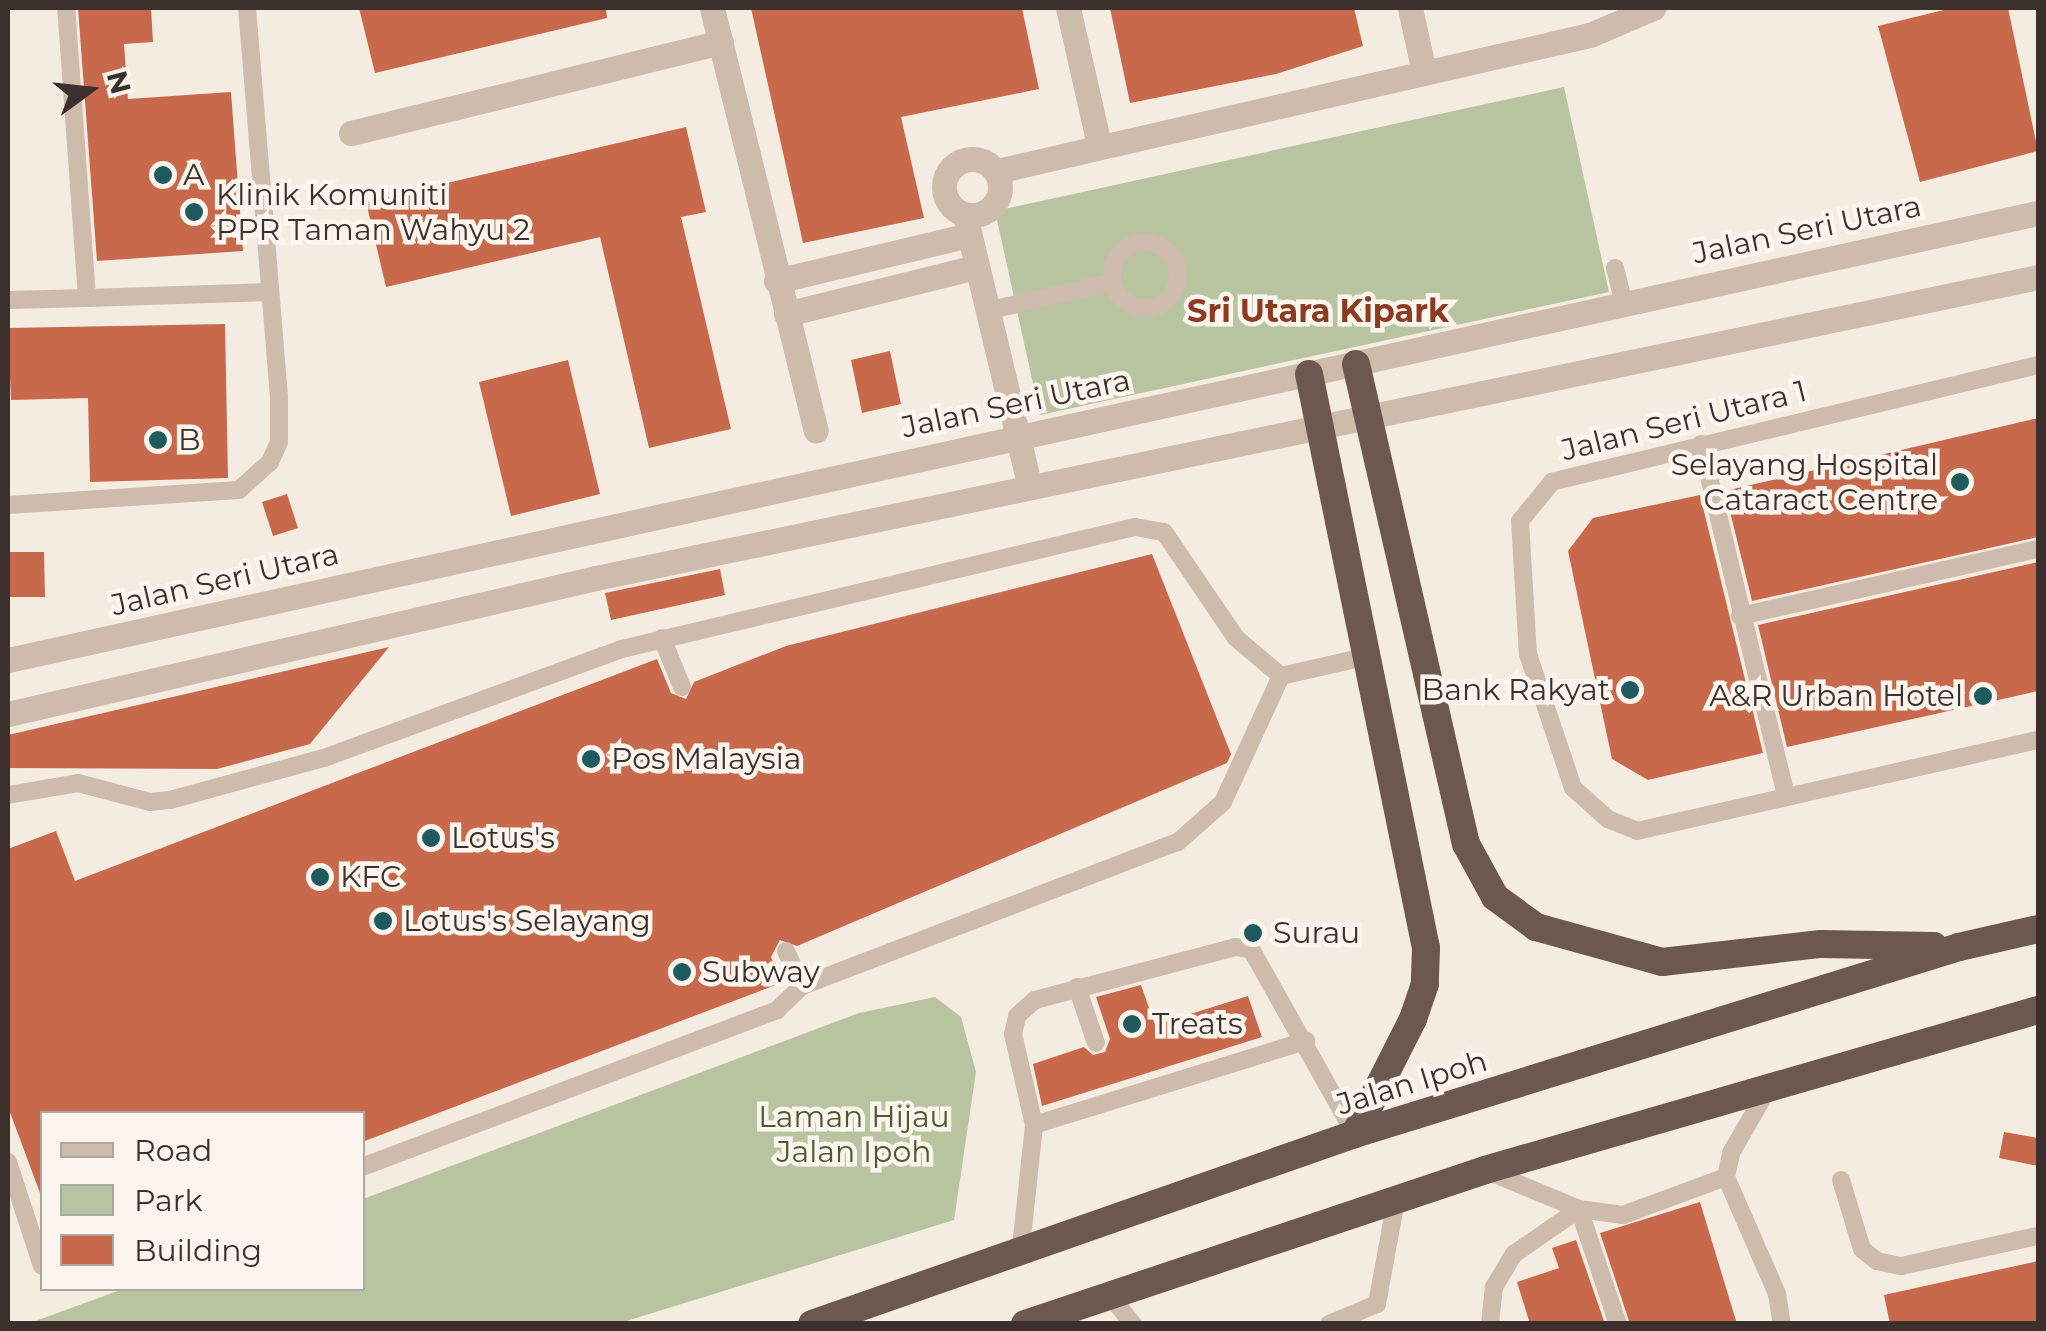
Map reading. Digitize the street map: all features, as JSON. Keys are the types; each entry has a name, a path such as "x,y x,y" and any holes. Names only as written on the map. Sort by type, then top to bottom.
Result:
{"highway":[{"path":"1356,364 1466,844 1495,897 1536,927 1662,962 1821,944 1959,947"},
{"path":"1309,374 1426,948 1425,984 1354,1134"},
{"name":"Jalan Ipoh","path":"812,1324 1354,1134 1959,947 2038,929"},
{"path":"1024,1324 1485,1170 1769,1086 2030,1019"}],"street":[{"path":"712,8 776,281 816,430"},
{"path":"1068,8 1099,144"},
{"path":"1410,8 1424,72"},
{"path":"1030,486 967,225 945,197 949,170 973,158 997,171 1099,144 1590,35 1653,8"},
{"path":"351,134 721,42"},
{"path":"776,281 967,225 992,209 1001,184 997,171"},
{"name":"Jalan Seri Utara","path":"8,660 2038,212"},
{"path":"786,314 976,267"},
{"path":"8,714 1030,486 2038,276"}],"lane":[{"path":"66,8 87,298"},
{"path":"8,505 238,490 270,462 279,442 247,8"},
{"path":"1615,268 1624,303"},
{"path":"986,310 1113,282"},
{"path":"8,300 268,292"},
{"name":"Jalan Seri Utara 1","path":"2038,366 1552,482 1520,521 1528,654 1574,788 1608,819 1637,831 1786,794 2038,740"},
{"path":"1701,444 1786,794"},
{"path":"8,795 78,783 150,802 170,800 324,758 662,638 1153,526 1164,532 1236,638 1280,676"},
{"path":"1740,616 2038,549"},
{"path":"662,638 682,686"},
{"path":"1280,676 1369,656"},
{"path":"365,1166 777,1010 802,986 1154,854 1197,831 1223,802 1280,676"},
{"path":"1020,1248 1034,1125 1013,1034 1017,1016 1035,1000 1077,987 1251,949 1354,1134"},
{"path":"786,951 802,986"},
{"path":"1077,987 1096,1044"},
{"path":"1034,1125 1112,1093 1306,1042"},
{"path":"1769,1086 1731,1154 1726,1176 1777,1294 1782,1324"},
{"path":"8,1162 40,1260"},
{"path":"1485,1170 1578,1209 1623,1215 1726,1176"},
{"path":"1841,1180 1862,1248 1877,1261 1901,1266 2038,1236"},
{"path":"1329,1324 1372,1318 1378,1304 1396,1200"},
{"path":"1490,1324 1494,1287 1514,1254 1578,1209"},
{"path":"1578,1209 1618,1324"},
{"path":"1110,1295 1132,1324"}],"green space":[{"path":"1564,87 1609,292 1040,415 995,211"},
{"name":"Laman Hijau Jalan Ipoh","path":"935,997 961,1017 976,1072 954,1220 620,1323 30,1323 118,1291 365,1291 365,1198 859,1013"}],"building":[{"name":"A","path":"78,8 151,8 153,42 124,44 128,99 231,92 243,251 97,261"},
{"path":"359,8 606,8 607,18 375,73"},
{"path":"751,8 1022,8 1039,89 901,117 924,218 803,243"},
{"path":"1110,8 1354,8 1363,46 1276,74 1130,103"},
{"path":"1952,8 2008,8 2038,151 1920,182 1878,26"},
{"path":"686,127 706,212 681,217 731,429 649,448 600,237 386,287 366,202"},
{"name":"B","path":"225,324 228,478 90,482 88,398 11,400 8,328"},
{"path":"890,351 901,404 862,413 851,360"},
{"path":"568,360 600,494 511,516 479,382"},
{"path":"2038,418 2038,537 1752,601 1725,491"},
{"path":"287,494 298,528 273,536 262,502"},
{"path":"1700,495 1763,753 1648,780 1612,759 1568,551 1593,518"},
{"path":"8,552 44,552 45,597 8,597"},
{"name":"Lotus's Selayang","path":"1152,554 1231,754 1227,763 797,946 780,940 771,957 781,983 365,1141 365,1111 40,1111 40,1193 8,1107 8,849 56,831 75,881 657,659 671,693 686,699 694,682 786,646"},
{"path":"2038,562 2038,691 1787,747 1758,625"},
{"path":"720,569 725,595 611,620 605,593"},
{"path":"389,647 310,744 217,769 8,768 8,735"},
{"path":"1141,985 1155,1025 1248,996 1262,1037 1042,1106 1033,1064 1084,1047 1093,1055 1105,1052 1110,1039 1096,997"},
{"path":"2004,1132 2038,1138 2038,1166 1999,1158"},
{"path":"1700,1202 1737,1324 1630,1324 1600,1233"},
{"path":"1576,1240 1605,1324 1530,1324 1517,1282 1559,1268 1552,1248"},
{"path":"2038,1261 2038,1324 1890,1324 1884,1295"}],"place":[{"name":"A","path":"163,175"},
{"name":"Klinik Komuniti PPR Taman Wahyu 2","path":"194,212"},
{"name":"B","path":"158,440"},
{"name":"Selayang Hospital Cataract Centre","path":"1960,482"},
{"name":"Bank Rakyat","path":"1630,690"},
{"name":"A&R Urban Hotel","path":"1983,696"},
{"name":"Pos Malaysia","path":"591,759"},
{"name":"Lotus's","path":"431,838"},
{"name":"KFC","path":"320,877"},
{"name":"Lotus's Selayang","path":"383,921"},
{"name":"Surau","path":"1253,933"},
{"name":"Subway","path":"682,972"},
{"name":"Treats","path":"1132,1024"}],"district":[{"name":"Sri Utara Kipark","path":"1318,311"}]}
